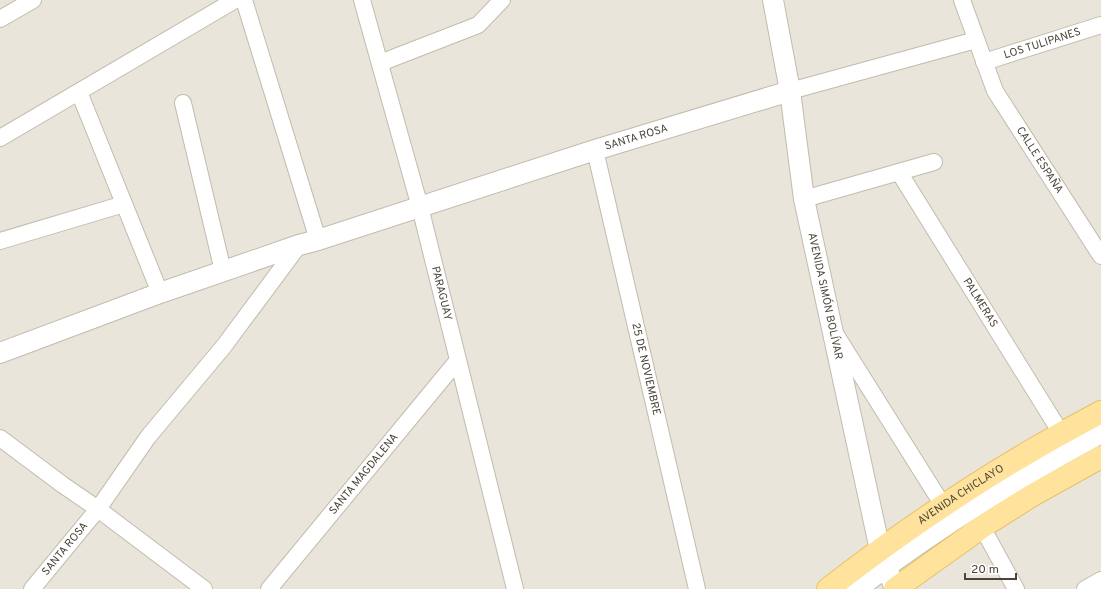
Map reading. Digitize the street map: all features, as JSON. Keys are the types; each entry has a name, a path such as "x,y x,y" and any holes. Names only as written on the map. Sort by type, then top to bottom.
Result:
{"main road":[{"name":"AVENIDA CHICLAYO","path":"828,589 883,558 944,507 1061,433 1101,412"},
{"path":"895,589 982,527 1032,496 1101,457"}],"street":[{"path":"0,19 33,0"},
{"path":"0,138 235,0"},
{"path":"244,0 318,240"},
{"name":"PARAGUAY","path":"362,0 420,207 458,360 509,585"},
{"path":"380,63 478,25 502,0"},
{"name":"AVENIDA SIMÓN BOLÍVAR","path":"774,0 790,90 804,199 883,558 895,589"},
{"name":"CALLE ESPAÑA","path":"962,0 995,91 1101,256"},
{"name":"LOS TULIPANES","path":"984,62 1101,25"},
{"name":"SANTA ROSA","path":"0,353 160,293 299,245 594,150 790,90 976,40"},
{"path":"79,92 160,293"},
{"path":"183,103 223,271"},
{"name":"25 DE NOVIEMBRE","path":"594,150 696,589"},
{"path":"804,199 934,162"},
{"name":"PALMERAS","path":"899,172 1061,433"},
{"path":"0,241 124,204"},
{"name":"SANTA ROSA","path":"32,589 98,509 148,437 224,346 299,245"},
{"path":"831,327 944,507"},
{"name":"SANTA MAGDALENA","path":"269,589 458,360"},
{"name":"AVENIDA CHICLAYO","path":"857,589 883,558 974,508 1067,451 1101,433"},
{"path":"0,438 98,509 204,589"},
{"path":"982,527 1016,589"},
{"path":"1085,589 1101,580"}],"shaded area":[{"path":"0,0 1101,0 1101,589 0,589"}]}
